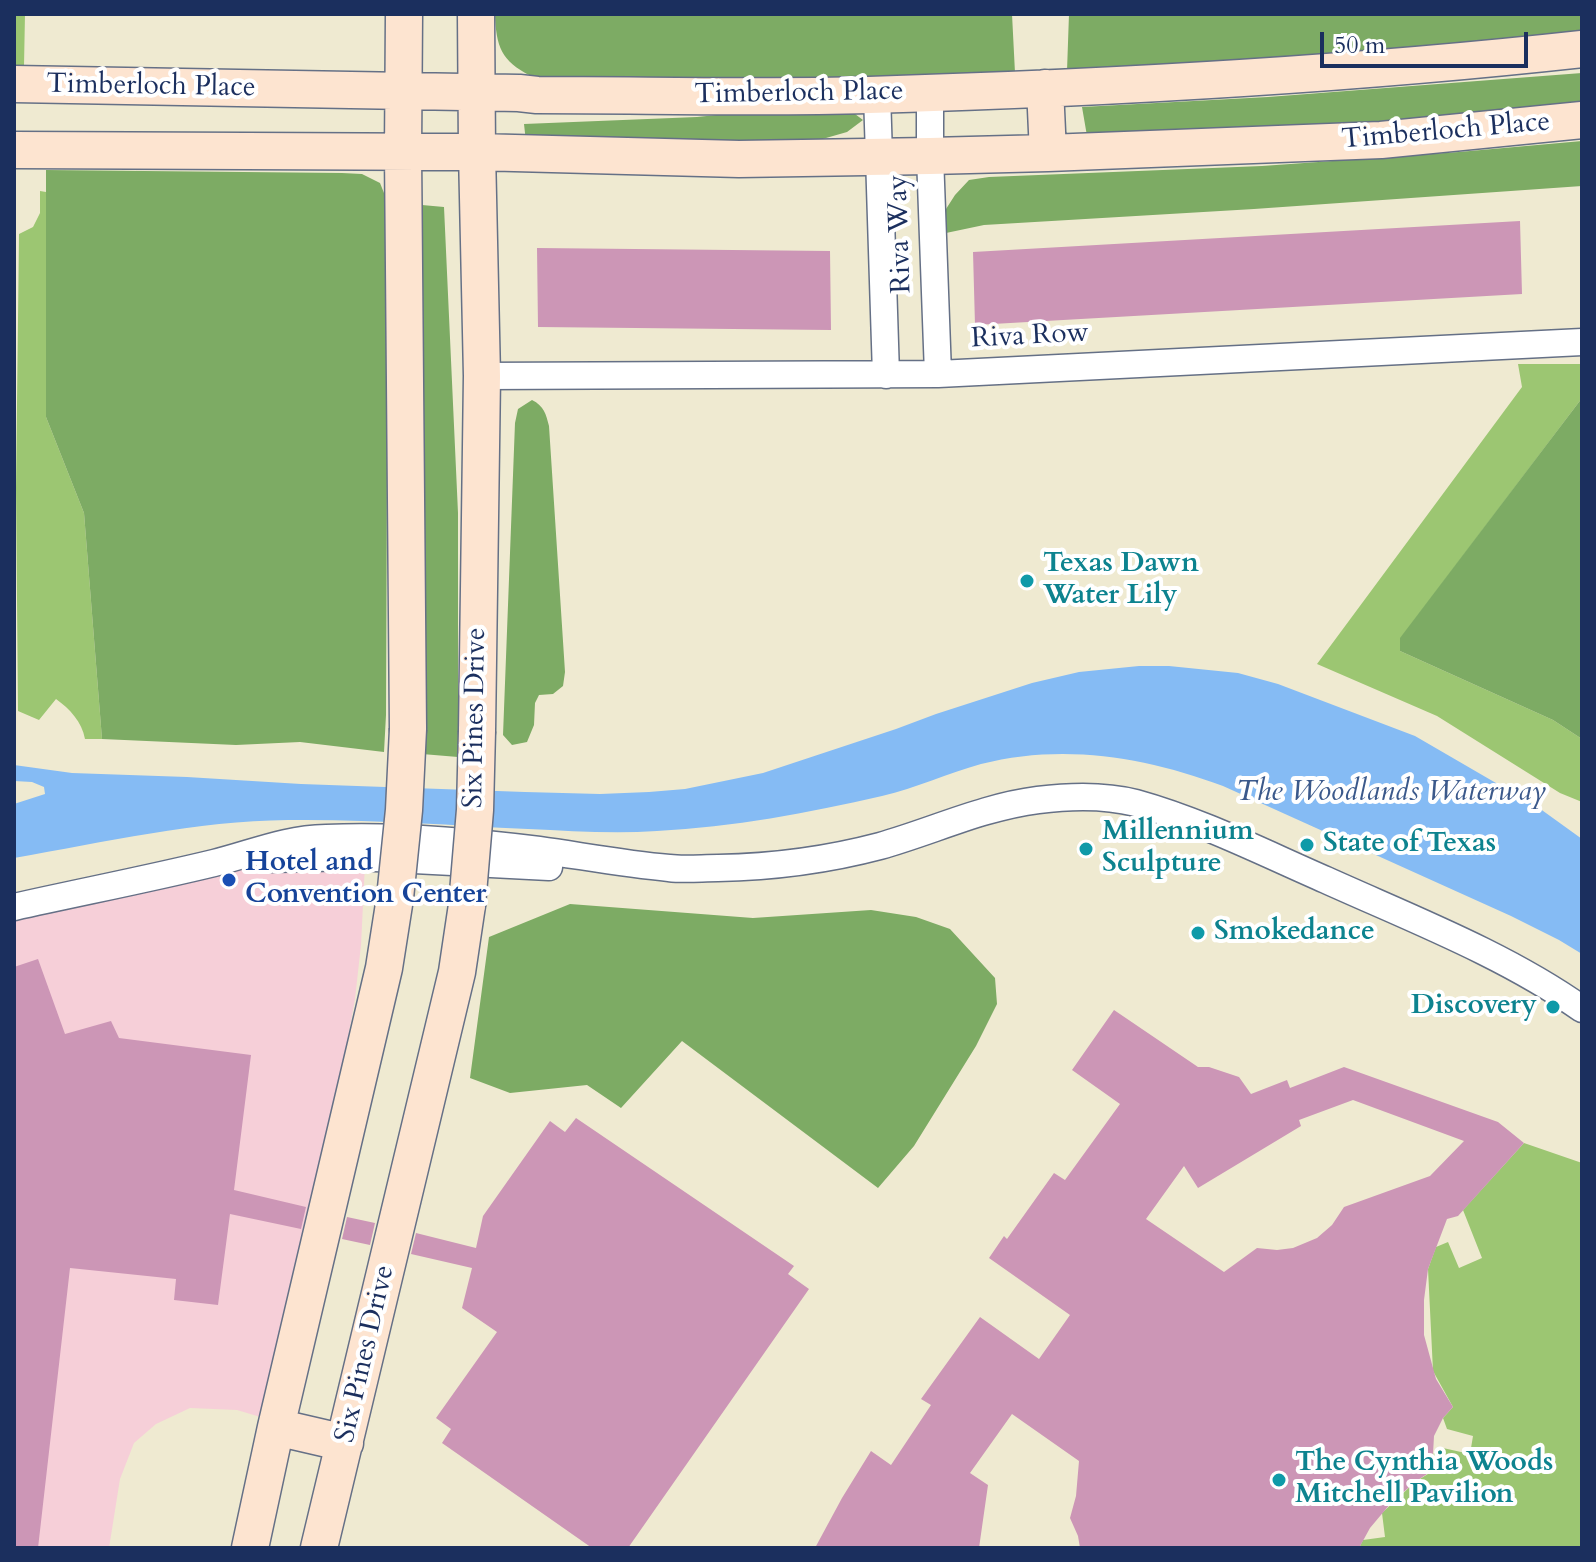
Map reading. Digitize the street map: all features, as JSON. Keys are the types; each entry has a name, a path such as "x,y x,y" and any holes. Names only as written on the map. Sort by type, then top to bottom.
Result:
{"street":[{"path":"250,1548 384,968 404,810 408,729 404,14"},
{"name":"Six Pines Drive","path":"319,1548 457,972 467,905 475,810 482,376 476,14"},
{"name":"Timberloch Place","path":"14,84 537,95 877,94 1267,77 1418,67 1582,49"},
{"path":"1045,88 1048,153"},
{"name":"Riva Way","path":"930,92 938,374"},
{"name":"Riva Way","path":"877,94 886,375"},
{"name":"Timberloch Place","path":"14,150 477,152 739,159 930,156 1381,140 1582,120"},
{"name":"Riva Row","path":"482,376 938,374 1582,342"},
{"path":"14,907 217,862 287,842 324,838 446,840 672,869 769,865 838,856 987,811 1037,800 1101,798 1133,802 1221,834 1461,941 1582,1009"},
{"path":"276,1427 345,1443"}],"shaded area":[{"path":"273,864 365,864 355,999 320,1191 267,1419 237,1410 190,1408 156,1424 134,1443 120,1479 109,1548 14,1548 14,916 155,883"}],"green space":[{"path":"14,14 25,14 24,66 14,65"},
{"path":"495,14 1012,14 1015,73 871,79 531,76 513,64 502,51"},
{"path":"1069,14 1582,14 1582,36 1410,51 1067,71"},
{"path":"1582,73 1582,102 1470,117 1241,132 1087,136 1082,107 1268,97"},
{"path":"832,109 855,114 863,120 847,132 812,142 526,142 524,124 697,117 764,110"},
{"path":"1582,141 1582,186 984,225 946,233 946,209 955,195 969,180 989,177 1262,166"},
{"path":"46,170 342,173 362,174 380,183 386,198 388,219 384,752 300,742 236,745 102,739 84,513 46,417"},
{"path":"40,191 46,192 46,417 84,513 102,739 85,739 75,716 56,699 39,720 18,711 16,488 19,234 33,227 40,213"},
{"path":"422,205 444,207 458,513 458,757 422,754"},
{"path":"1518,364 1582,364 1582,398 1401,638 1400,651 1553,720 1582,739 1582,802 1560,793 1437,716 1317,664 1522,387"},
{"path":"1582,398 1582,739 1553,720 1400,651 1400,638"},
{"path":"532,400 544,411 549,426 565,672 563,686 553,694 539,695 535,703 534,725 527,742 512,745 503,735 515,423 518,409"},
{"path":"570,904 753,918 871,910 916,917 950,929 995,978 997,1004 976,1046 914,1146 878,1188 682,1041 621,1108 587,1085 510,1093 470,1078 489,937"},
{"path":"1524,1143 1582,1163 1582,1548 1359,1548 1363,1540 1385,1537 1382,1513 1415,1482 1436,1469 1433,1454 1443,1448 1470,1454 1473,1436 1447,1429 1443,1418 1453,1407 1433,1371 1428,1269 1436,1247 1448,1242 1459,1268 1482,1258 1463,1210"}],"water":[{"name":"The Woodlands Waterway","path":"1139,666 1238,673 1278,684 1415,736 1539,808 1582,839 1582,954 1511,916 1223,786 1164,767 1104,756 1073,754 1012,758 981,764 895,793 854,802 770,818 685,829 609,832 348,820 254,821 151,833 14,858 14,804 45,794 44,787 32,782 14,781 14,765 72,773 301,784 600,794 685,789 763,773 1032,683 1079,672"}],"building":[{"path":"1520,221 1522,294 975,325 973,252"},
{"path":"537,248 830,251 831,330 538,327"},
{"path":"38,959 65,1034 111,1021 119,1038 251,1055 234,1190 306,1207 301,1229 230,1214 218,1305 174,1300 176,1279 70,1268 38,1548 14,1548 14,967"},
{"path":"1114,1010 1198,1067 1209,1067 1239,1077 1251,1094 1287,1080 1290,1088 1344,1067 1498,1122 1524,1143 1458,1216 1447,1219 1428,1269 1424,1335 1436,1379 1453,1407 1434,1436 1436,1468 1391,1503 1370,1528 1359,1548 1080,1548 1070,1518 1076,1496 1079,1461 1012,1414 970,1473 988,1485 979,1548 815,1548 871,1451 891,1465 931,1405 921,1399 980,1317 1039,1359 1070,1315 989,1258 1004,1236 1007,1239 1054,1173 1065,1180 1120,1104 1072,1070","holes":["1353,1100 1464,1141 1430,1176 1344,1207 1332,1225 1317,1238 1293,1248 1257,1248 1224,1272 1146,1219 1184,1166 1198,1188 1301,1126 1299,1120"]},
{"path":"576,1118 794,1266 788,1274 809,1289 628,1548 592,1548 442,1443 451,1429 436,1418 497,1332 462,1308 472,1268 411,1254 416,1233 476,1248 483,1216 550,1121 565,1132"},
{"path":"347,1217 375,1223 370,1245 342,1239"}],"place":[{"name":"Texas Dawn Water Lily","path":"1027,581"},
{"name":"State of Texas","path":"1307,845"},
{"name":"Millennium Sculpture","path":"1086,849"},
{"name":"Hotel and Convention Center","path":"229,880"},
{"name":"Smokedance","path":"1198,933"},
{"name":"Discovery","path":"1553,1007"},
{"name":"The Cynthia Woods Mitchell Pavilion","path":"1279,1480"}]}
